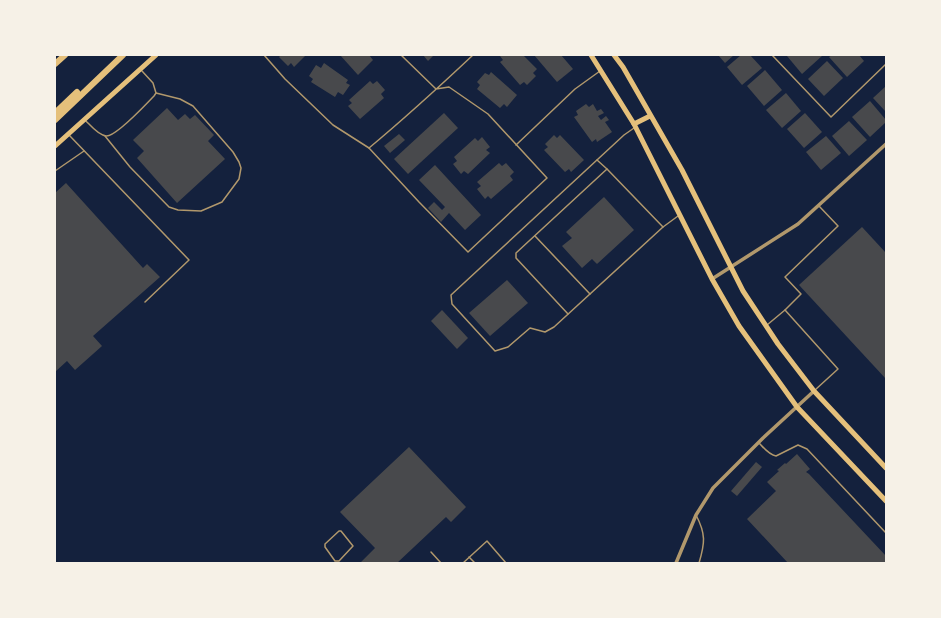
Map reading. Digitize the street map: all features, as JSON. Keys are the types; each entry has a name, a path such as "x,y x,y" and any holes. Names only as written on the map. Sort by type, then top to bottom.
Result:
{"highway":[{"path":"55,64 65,55"},
{"path":"55,113 118,55"},
{"path":"55,120 123,55"}],"main road":[{"path":"55,146 156,55"},
{"path":"591,55 635,126 679,215 738,326 797,407 886,501"},
{"path":"614,55 623,67 682,170 743,291 766,326 814,391 886,468"},
{"path":"635,126 650,116"}],"street":[{"path":"712,279 798,224 886,144"},
{"path":"676,563 696,515 713,488 758,442 814,391"}],"lane":[{"path":"264,55 285,79 333,126 370,148 419,202 468,252 547,178 488,114 449,86 436,89"},
{"path":"401,55 436,89"},
{"path":"370,148 473,55"},
{"path":"772,55 831,117 886,64"},
{"path":"140,69 153,83 156,93"},
{"path":"516,145 575,89 601,71"},
{"path":"105,136 112,135 120,129 156,93"},
{"path":"84,120 99,133 105,136 130,167 169,207 178,210 202,211 222,202 239,179 241,168 233,152 193,106 180,99 156,93"},
{"path":"635,126 451,295 452,304 495,351 508,347 530,328 545,332 554,327 679,215"},
{"path":"68,134 189,260 145,302"},
{"path":"55,171 84,151"},
{"path":"597,160 664,227"},
{"path":"568,314 516,258 516,253 607,170"},
{"path":"766,326 801,294 785,277 838,226 819,206"},
{"path":"535,236 590,294"},
{"path":"785,310 838,369 814,391"},
{"path":"758,442 772,456 776,456 798,445 807,449 886,533"},
{"path":"696,515 704,533 704,546 698,563"},
{"path":"339,531 341,531 353,546 340,560 335,562 325,547 325,544 339,531"},
{"path":"463,563 487,541 506,563"},
{"path":"431,552 441,563"},
{"path":"469,557 475,563"}],"building":[{"path":"281,55 306,55 294,67 291,63 288,66 279,57"},
{"path":"340,55 369,55 373,60 358,75"},
{"path":"423,55 434,55 428,61"},
{"path":"523,55 537,69 533,73 536,76 527,85 524,82 520,85 500,62 503,60 500,56"},
{"path":"534,55 561,55 573,69 557,82"},
{"path":"718,55 734,55 725,63"},
{"path":"741,55 750,55 762,68 742,85 727,67"},
{"path":"832,55 859,55 864,61 847,77 829,57"},
{"path":"787,56 822,56 802,74"},
{"path":"827,61 843,78 824,96 808,79"},
{"path":"324,63 348,80 346,83 350,85 343,95 338,92 335,97 311,82 313,79 309,76 316,65 321,68"},
{"path":"765,70 782,90 764,106 747,86"},
{"path":"491,72 517,95 507,107 504,104 500,108 477,89 480,85 477,82 485,73 489,75"},
{"path":"370,81 373,84 377,81 385,90 381,94 384,98 360,119 348,106 352,103 349,100"},
{"path":"886,86 886,112 873,98"},
{"path":"786,93 801,111 782,128 766,110"},
{"path":"870,101 886,120 886,122 870,137 852,117"},
{"path":"586,104 589,107 593,104 597,111 601,109 604,113 598,116 601,120 606,116 609,120 605,122 612,132 597,142 596,139 592,142 574,117 578,115 576,111"},
{"path":"167,108 178,120 185,114 190,119 195,115 214,135 208,141 225,159 177,203 137,158 144,151 133,140"},
{"path":"444,113 458,128 408,174 394,159"},
{"path":"805,113 822,132 804,148 787,129"},
{"path":"849,121 867,140 849,156 832,136"},
{"path":"399,134 405,140 390,153 384,146"},
{"path":"554,135 557,138 560,135 584,160 571,172 569,169 565,172 544,150 548,147 545,144"},
{"path":"826,136 841,153 821,170 806,152"},
{"path":"482,137 490,147 486,150 490,153 468,174 464,171 461,174 453,164 457,161 454,157 475,138 478,141"},
{"path":"499,163 502,166 506,163 514,172 510,176 513,180 491,199 488,196 485,199 477,189 481,186 477,182"},
{"path":"435,165 481,215 465,230 449,213 441,222 428,208 434,202 442,210 445,207 419,180"},
{"path":"66,183 143,268 147,264 160,277 93,336 102,346 75,370 67,361 55,372 55,193"},
{"path":"604,197 634,230 597,264 592,259 582,268 562,246 572,238 566,232"},
{"path":"862,227 886,253 886,379 799,285"},
{"path":"507,280 528,303 490,336 469,313"},
{"path":"442,310 468,338 457,349 431,321"},
{"path":"409,447 466,507 451,522 446,517 397,563 360,563 375,548 340,512"},
{"path":"797,454 810,469 806,472 886,556 886,563 788,563 747,519 776,491 767,482 779,471 777,470"},
{"path":"756,462 762,467 737,496 731,491"}]}
